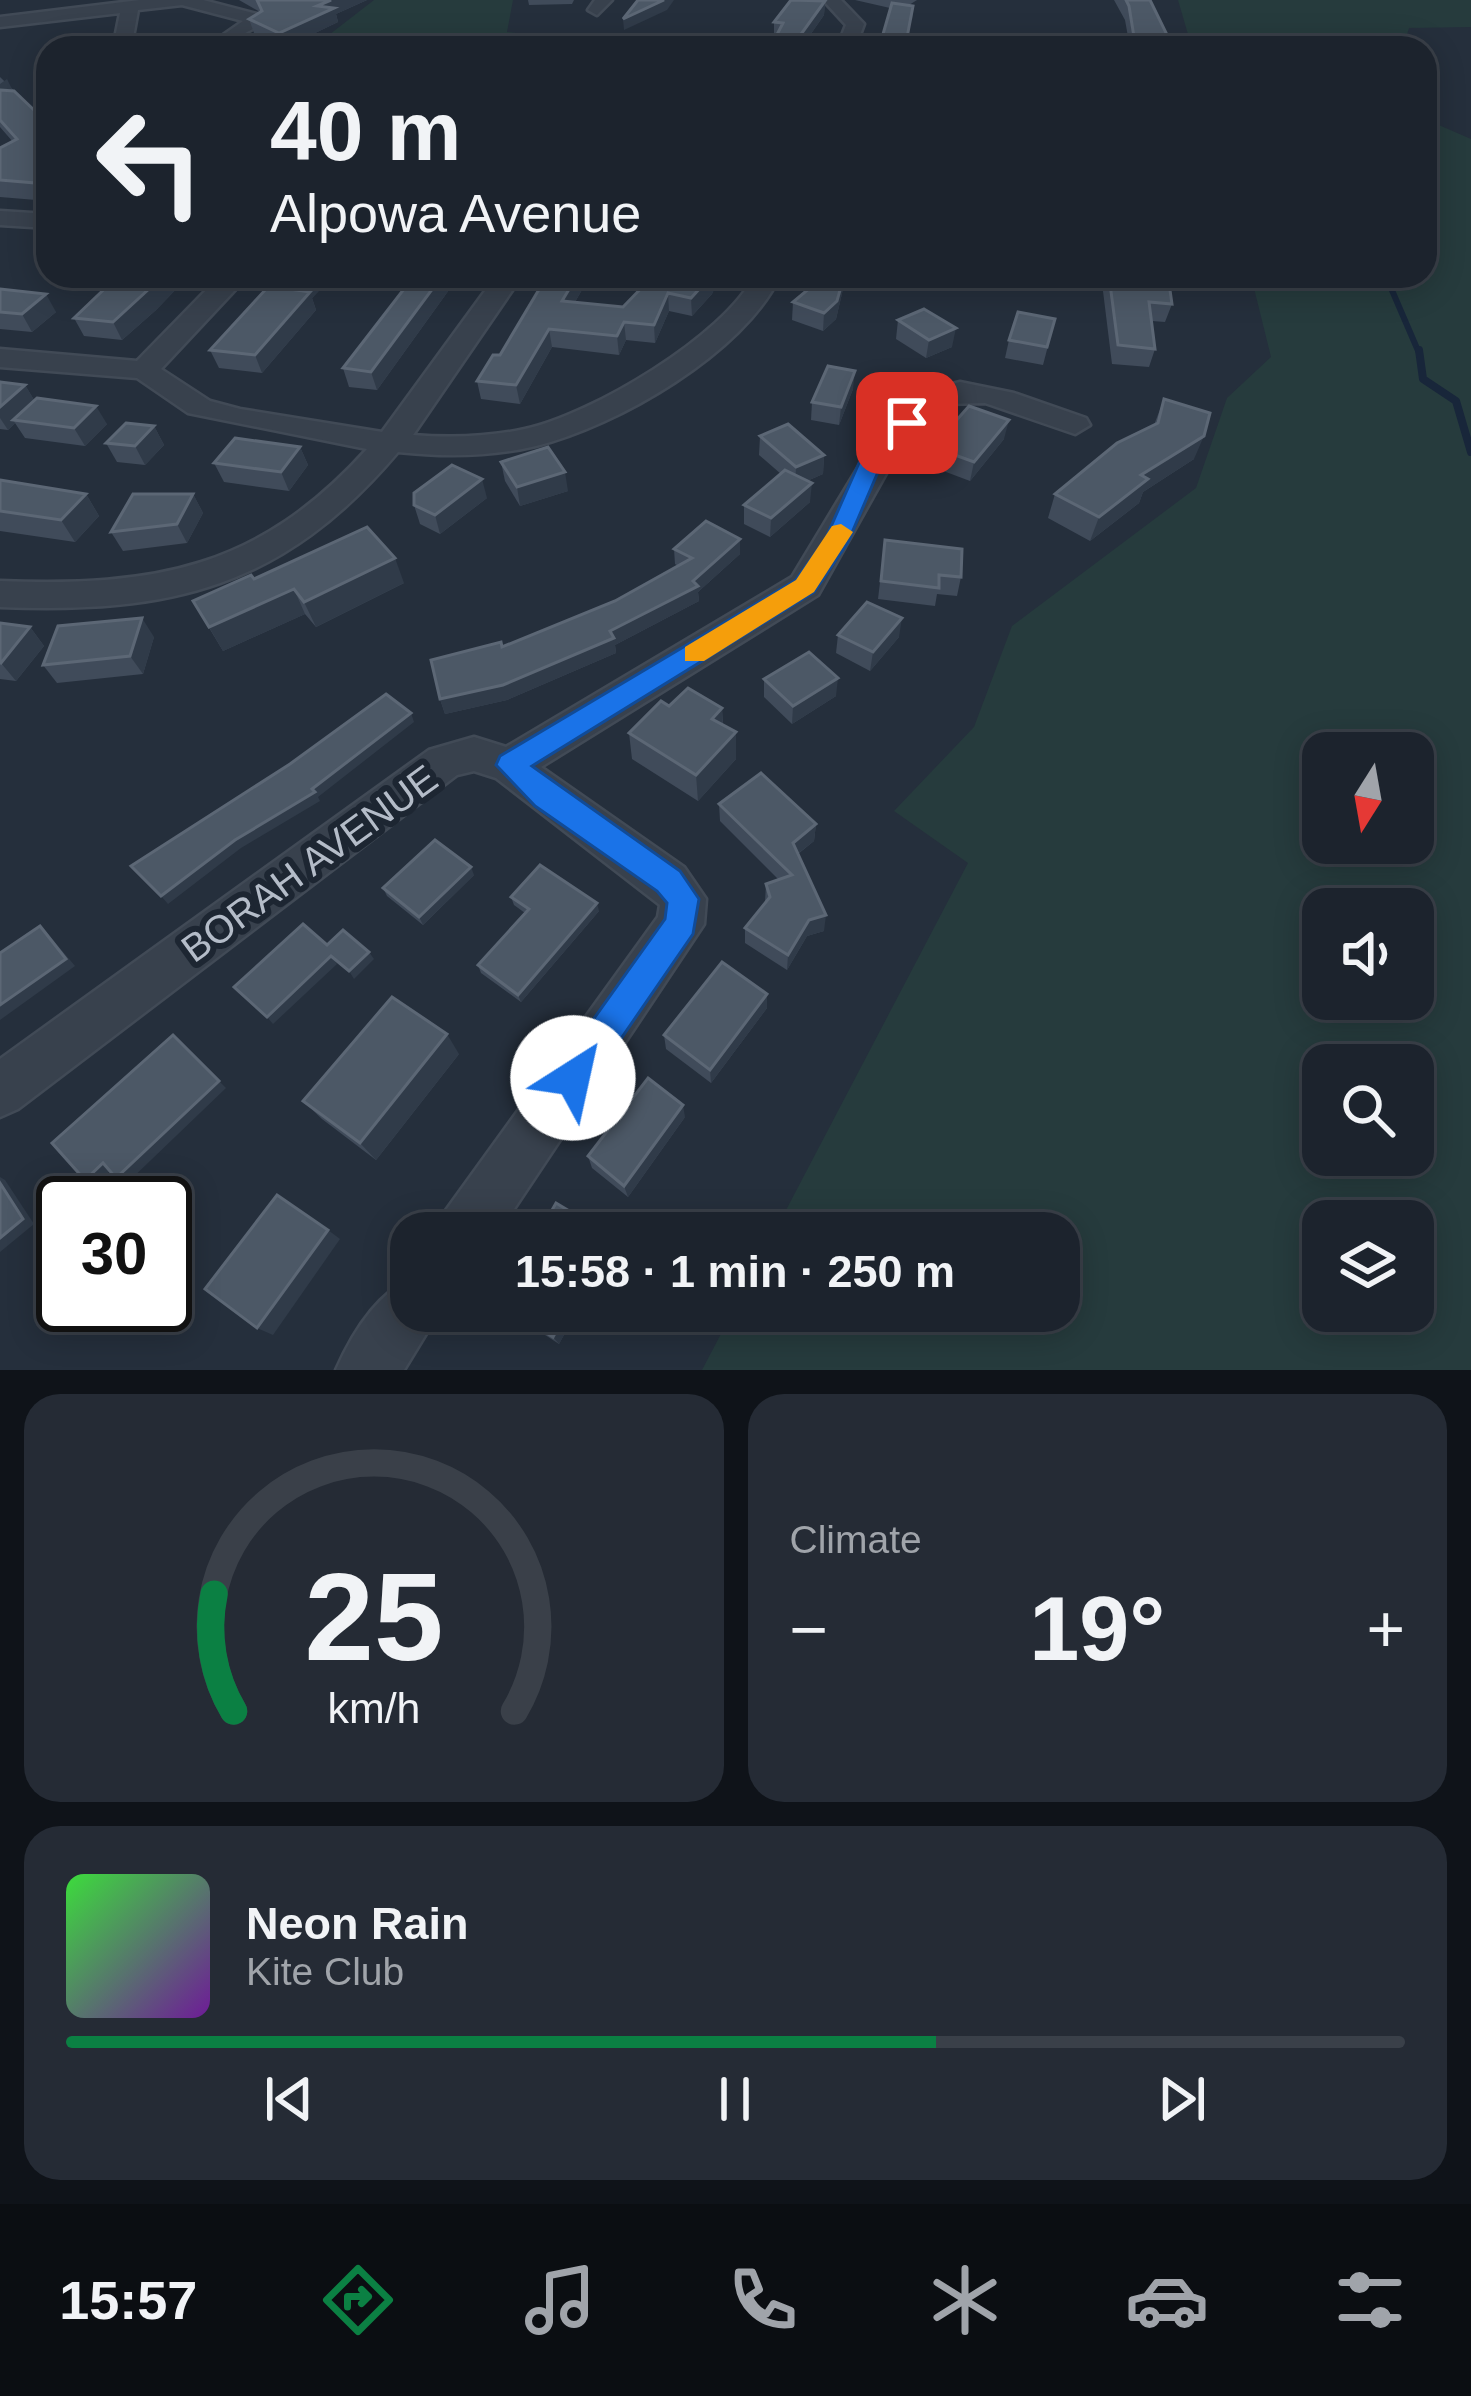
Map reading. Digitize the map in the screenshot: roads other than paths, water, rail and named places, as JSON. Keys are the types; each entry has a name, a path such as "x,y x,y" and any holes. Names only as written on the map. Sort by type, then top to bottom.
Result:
{"street":[{"path":"0,22 182,0 243,13 254,24"},
{"path":"209,8 236,0"},
{"path":"831,0 855,23 850,36"},
{"path":"124,36 129,10"},
{"path":"232,35 254,24 280,26"},
{"path":"0,218 36,220"},
{"path":"144,370 223,288"},
{"path":"0,594 100,599 208,576 298,533 398,439 501,288"},
{"path":"0,358 144,370 199,407 237,418 398,439 483,444 532,437 563,425 702,352 747,311 760,288"},
{"path":"479,1212 681,924 683,899 668,881 546,797 510,765 805,586 836,542 878,451 936,395 968,391 1075,425"},
{"name":"BORAH AVENUE","path":"0,1091 444,762 474,754 510,765"},
{"path":"368,1370 395,1332"}],"waterway":[{"path":"1391,288 1419,353"},
{"path":"1419,350 1423,379 1456,401 1471,452"}]}
